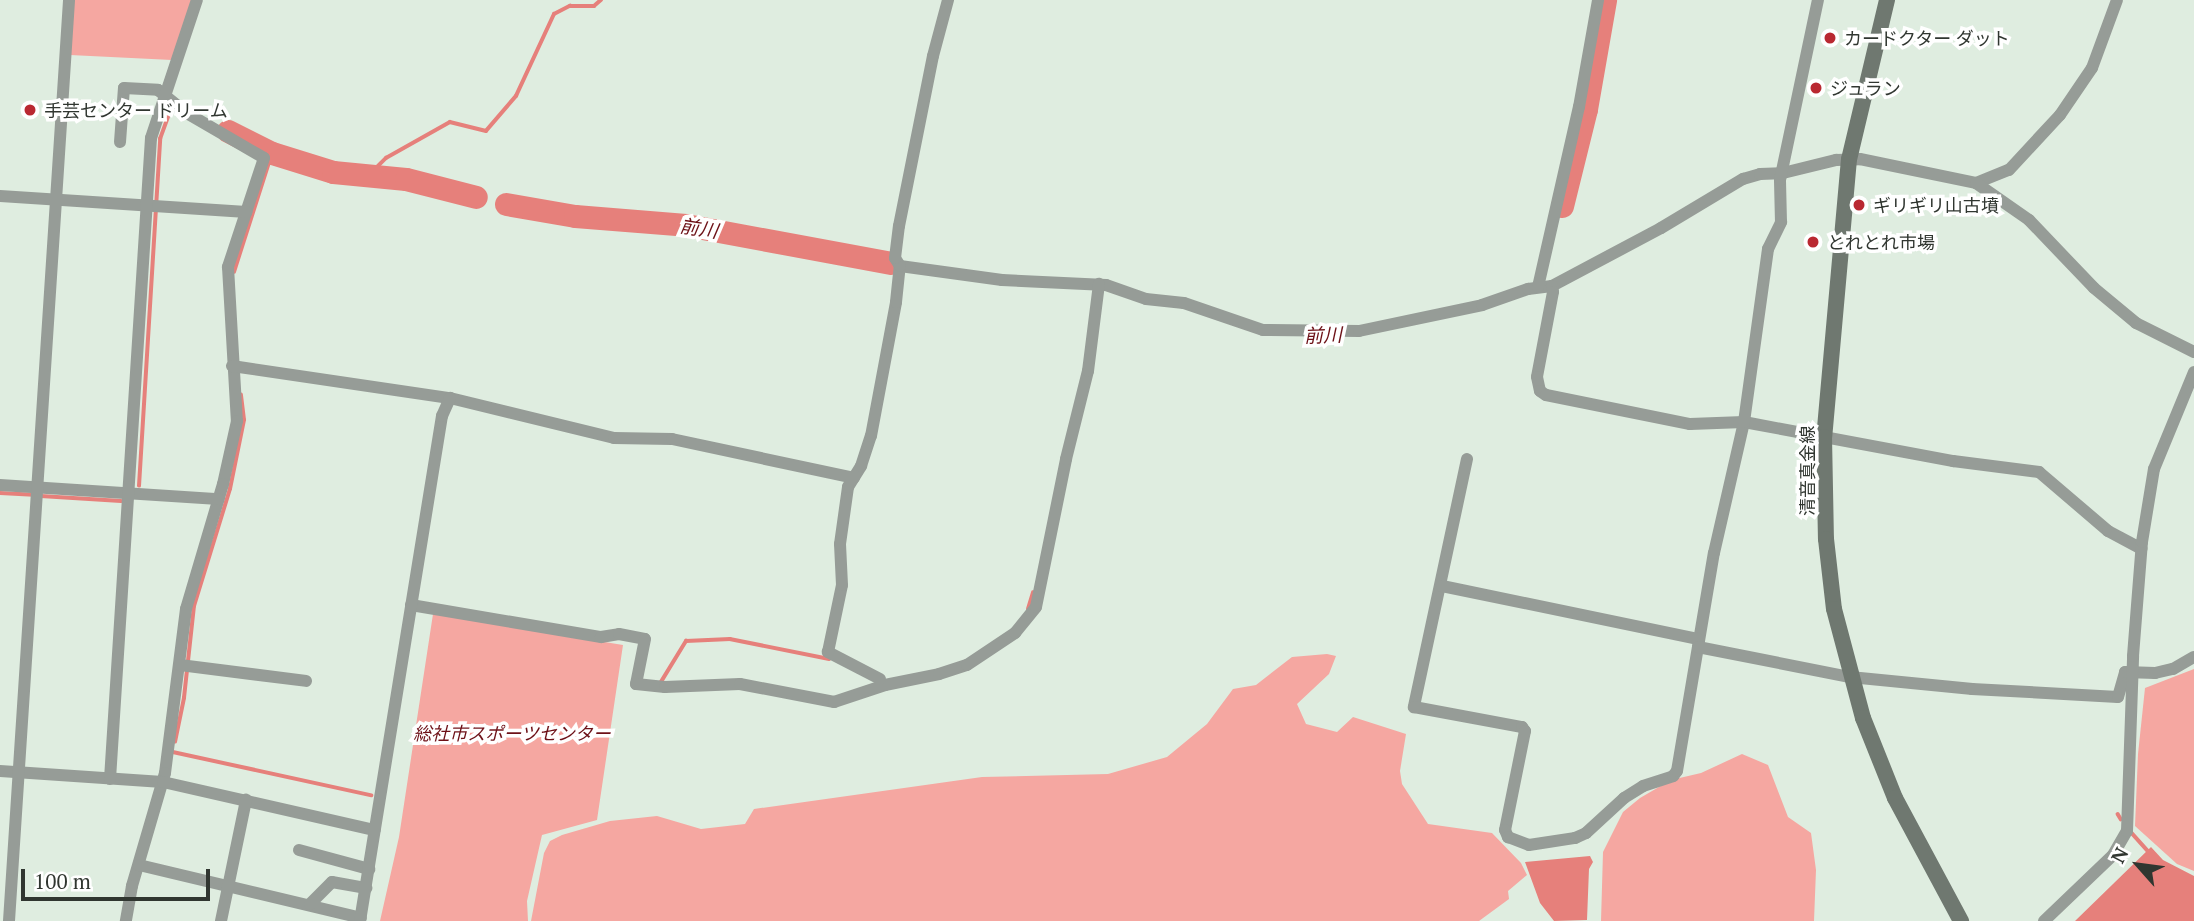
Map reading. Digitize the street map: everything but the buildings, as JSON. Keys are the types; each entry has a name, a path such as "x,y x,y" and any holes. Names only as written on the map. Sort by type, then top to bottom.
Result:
{"main road":[{"name":"清音真金線","path":"1887,0 1849,159 1825,437 1829,568 1850,677 1895,798 1961,921"}],"street":[{"path":"9,921 69,0"},
{"path":"110,779 129,493 153,207 151,138 170,100 197,0"},
{"path":"880,679 828,652 842,585 840,544 848,487 865,458 871,436 900,266 895,258 899,226 933,56 948,0"},
{"path":"1538,287 1579,107 1598,0"},
{"path":"1467,459 1414,707 1522,727 1525,732 1505,830 1508,837 1515,842 1529,845 1575,838 1634,792 1673,776 1714,553 1744,422 1768,249 1781,222 1780,185 1818,0"},
{"path":"1976,183 2009,170 2060,115 2092,68 2117,0"},
{"path":"120,142 124,88 158,90 264,158 228,267 236,366 237,421 219,499 186,610 184,666 166,783 125,921"},
{"path":"900,266 1002,280 1099,284 1146,299 1184,303 1263,330 1359,331 1482,305 1538,287 1552,286 1661,228 1743,179 1849,159 1881,160 1897,167 1976,183 2029,220 2094,288 2136,323 2194,352"},
{"path":"0,196 246,212"},
{"path":"411,605 601,638 619,634 645,639 636,684 740,684 834,702 885,685 939,674 967,665 1015,633 1036,607 1066,459 1088,371 1099,284"},
{"path":"1552,286 1537,377 1540,391 1546,395 1690,424 1744,422 1952,461 2039,472 2108,531 2142,549"},
{"path":"236,366 450,398 614,438 672,439 854,478"},
{"path":"2044,921 2113,855 2127,831 2142,549 2154,469 2194,372"},
{"path":"142,866 310,904 360,920 442,416 450,398"},
{"path":"0,485 36,492 129,493 219,499"},
{"path":"1442,586 1850,677 1972,689 2118,697 2125,672 2155,673 2173,669 2194,657"},
{"path":"184,666 306,681"},
{"path":"0,771 166,783 376,830"},
{"path":"221,921 246,800"},
{"path":"299,850 369,869"},
{"path":"310,904 332,882 366,888"}],"green space":[{"path":"73,0 193,0 172,60 70,55"},
{"name":"総社市スポーツセンター","path":"433,614 623,645 597,820 542,835 527,901 528,921 380,921 399,837"},
{"path":"1327,654 1336,656 1329,674 1297,704 1306,724 1337,732 1353,717 1406,734 1400,771 1402,784 1428,824 1492,833 1521,863 1527,875 1508,891 1509,899 1479,921 531,921 544,853 550,841 562,835 610,821 657,816 701,829 745,824 754,809 982,777 1108,774 1167,757 1207,724 1233,689 1256,685 1292,657"},
{"path":"2194,669 2194,871 2177,864 2135,826 2138,754 2145,688"},
{"path":"1742,754 1768,765 1788,817 1811,833 1816,870 1814,921 1601,921 1603,852 1623,812 1640,798 1671,780 1701,773"}],"shaded area":[{"path":"2151,847 2163,860 2194,876 2194,921 2075,921"},
{"path":"1590,856 1593,862 1589,869 1587,920 1554,921 1540,903 1525,862"}],"waterway":[{"path":"369,175 386,158 450,122 486,131 516,96 554,14 570,6 594,6 601,0"},
{"name":"前川","path":"1562,206 1586,109 1605,0"},
{"path":"139,486 160,139 172,106"},
{"name":"前川","path":"228,131 272,153 333,172 406,179 476,197"},
{"path":"234,272 272,153"},
{"name":"前川","path":"506,204 575,216 686,225 891,263"},
{"path":"175,742 184,698 194,606 230,489 244,420 241,395"},
{"path":"0,493 33,495"},
{"path":"41,496 121,501"},
{"path":"1028,609 1033,593"},
{"path":"661,682 686,641 730,639 829,659"},
{"path":"173,752 371,795"},
{"path":"2118,814 2121,819"},
{"path":"2131,832 2149,852"}],"place":[{"name":"カードクター ダット","path":"1830,38"},
{"name":"ジュラン","path":"1816,88"},
{"name":"手芸センター ドリーム","path":"30,110"},
{"name":"ギリギリ山古墳","path":"1859,205"},
{"name":"とれとれ市場","path":"1813,242"}]}
